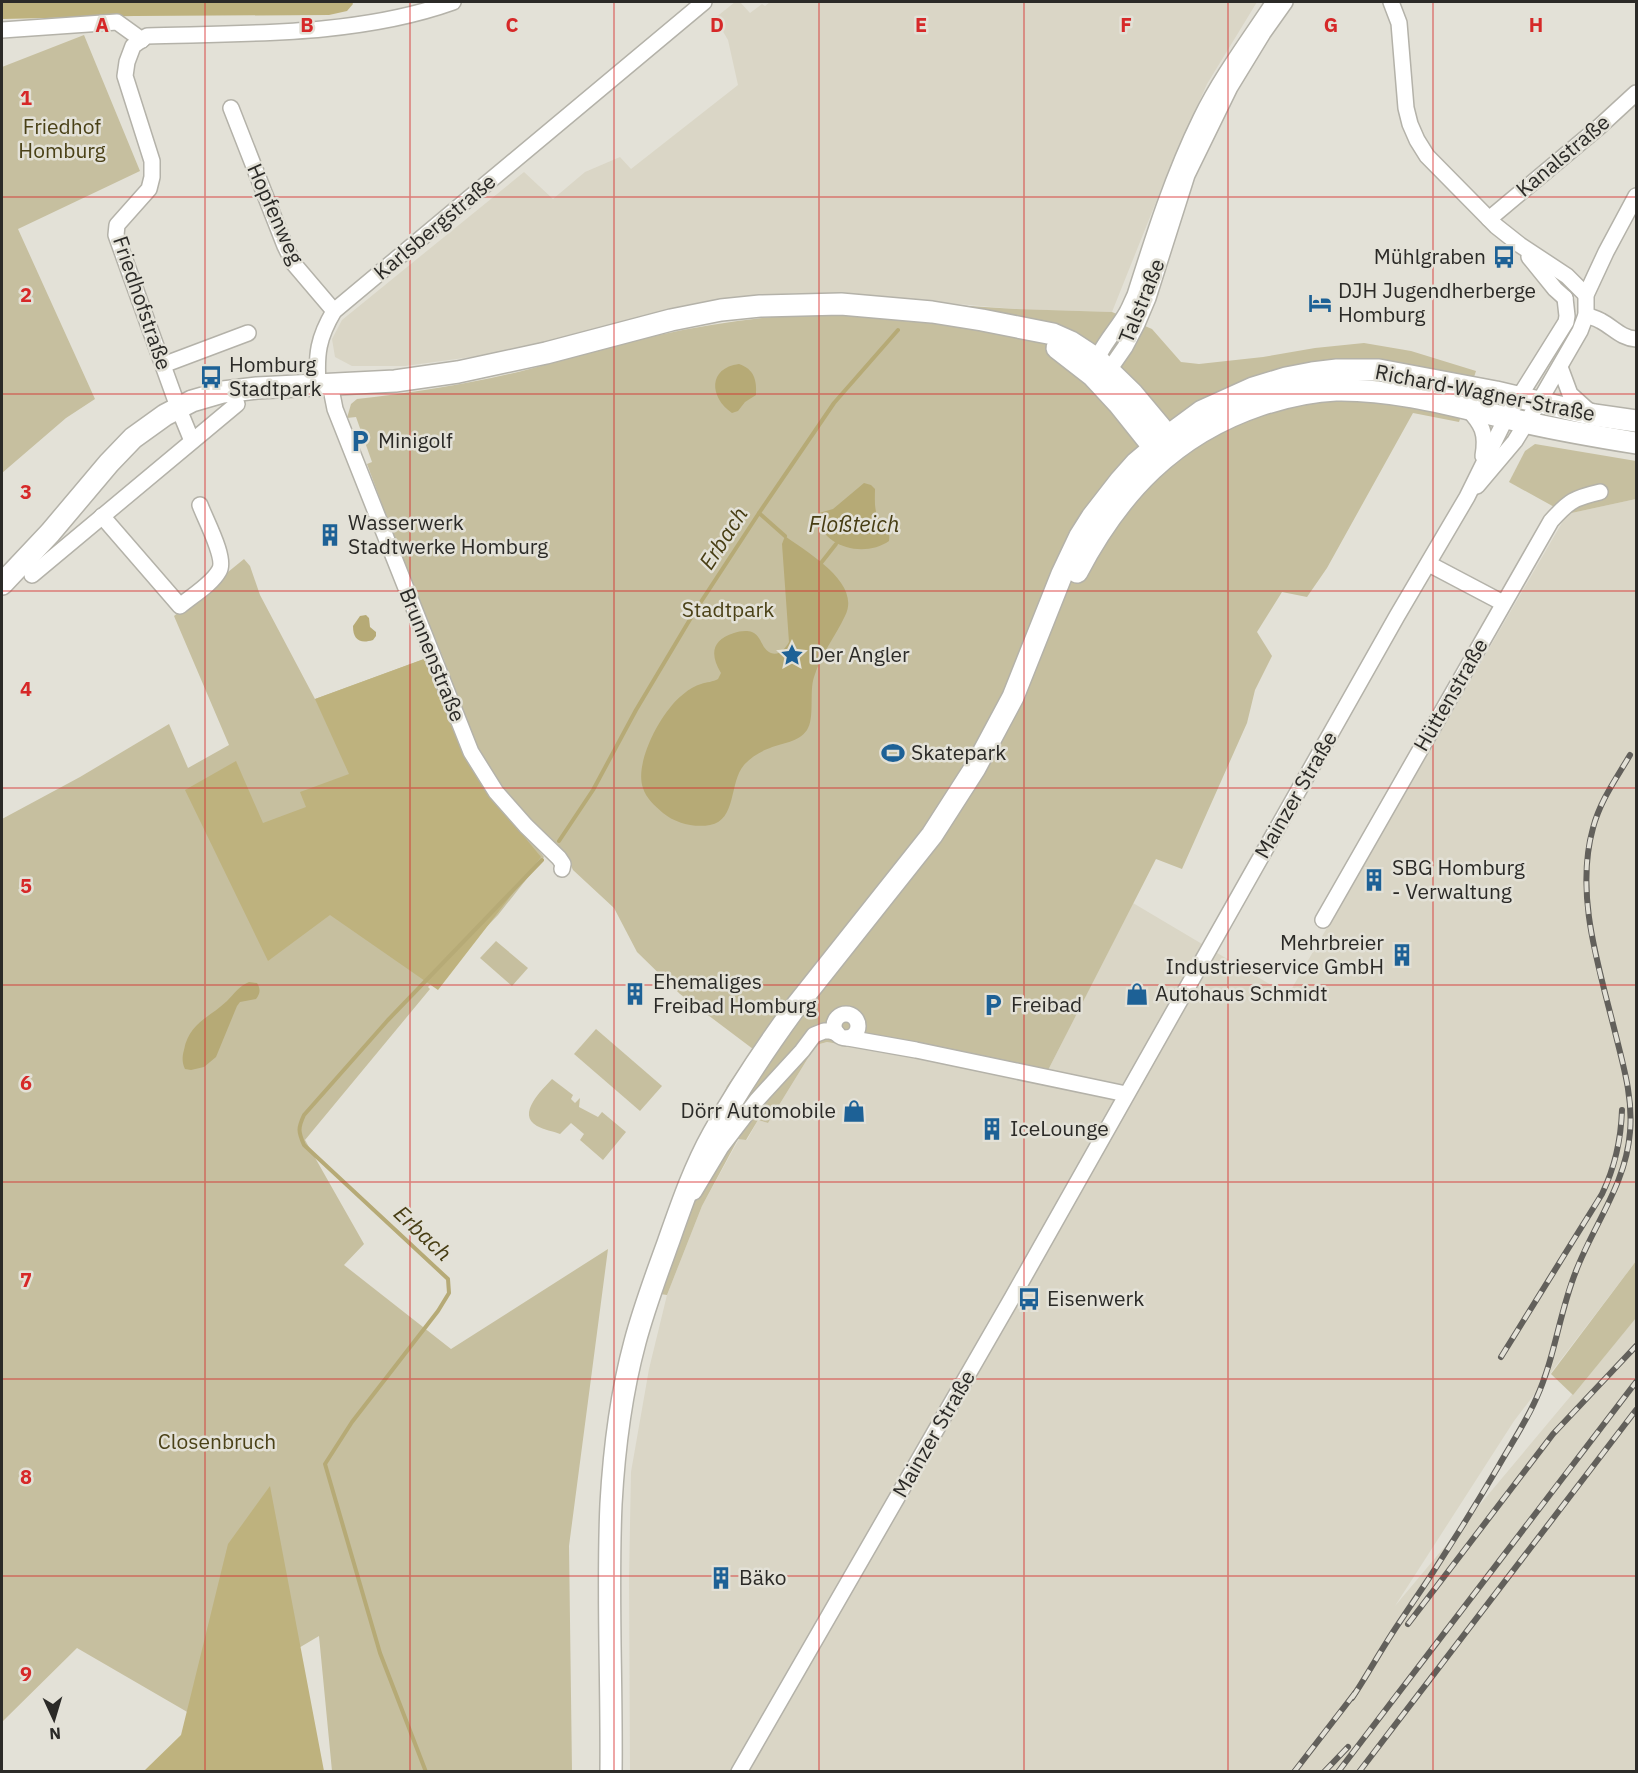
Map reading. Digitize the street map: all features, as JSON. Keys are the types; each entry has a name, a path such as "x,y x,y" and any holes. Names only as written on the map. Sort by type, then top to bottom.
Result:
{"main road":[{"path":"2,584 58,540 109,463 133,438 178,407 206,396 257,387 421,378 499,364 671,320 721,310 797,304 841,304 932,312 1023,329 1100,368 1163,446 1103,528 1085,557 975,768 932,835 797,1005 751,1070 712,1135 689,1184 634,1343 616,1449 609,1561 611,1772"},
{"name":"Richard-Wagner-Straße","path":"1163,446 1202,411 1253,388 1312,373 1337,370 1379,370 1518,397 1594,416 1636,421"},
{"name":"Richard-Wagner-Straße","path":"1163,446 1202,431 1222,419 1277,400 1307,393 1336,390 1377,393 1467,408 1526,423 1636,443"}],"street":[{"path":"2,30 117,22 142,40 147,36 264,33 364,24 418,13 453,2"},
{"name":"Karlsbergstraße","path":"324,384 317,356 324,328 334,311 704,2"},
{"name":"Talstraße","path":"1100,368 1135,295 1177,170 1202,117 1223,79 1274,2"},
{"name":"Talstraße","path":"1100,368 1125,347 1137,324 1148,298 1187,175 1230,87 1285,2"},
{"path":"1391,2 1399,23 1406,108 1410,124 1427,156 1490,219 1520,245 1567,276 1581,290 1578,300 1564,298 1520,245"},
{"name":"Friedhofstraße","path":"142,40 133,46 125,76 152,160 152,177 149,189 117,225 116,235 178,407"},
{"name":"Kanalstraße","path":"1490,219 1636,93"},
{"name":"Hopfenweg","path":"231,108 294,264 334,311"},
{"name":"Mainzer Straße","path":"1467,497 1515,441 1560,367 1586,315 1581,290 1606,252 1636,196"},
{"name":"Mainzer Straße","path":"739,1772 1012,1299 1126,1094 1467,497 1482,462 1506,418 1566,322 1564,298"},
{"path":"1586,315 1601,321 1620,335 1636,339"},
{"path":"163,365 248,333"},
{"path":"1560,367 1565,386 1570,394 1594,416"},
{"name":"Brunnenstraße","path":"324,384 471,752 496,792 559,858 563,864 562,868"},
{"path":"32,575 58,540 102,516 237,404"},
{"path":"178,407 192,441"},
{"name":"Mainzer Straße","path":"1467,408 1483,429 1485,446 1482,462"},
{"name":"Hüttenstraße","path":"1323,920 1551,521 1566,505 1580,496 1600,492"},
{"path":"102,516 180,606 221,570 222,559 200,505"},
{"path":"1429,564 1503,603"},
{"path":"842,1036 835,1024 840,1017 849,1015 869,1033 915,1050"},
{"path":"679,1210 693,1194 721,1147 757,1100 814,1035 824,1031 1126,1094"}],"shaded area":[{"path":"2,2 352,2 353,4 347,11 329,15 2,19"},
{"path":"735,2 740,2 750,13 762,4 765,6 770,2 1257,2 1207,84 1164,182 1112,312 1015,309 843,294 796,293 732,299 486,355 405,366 352,366 335,357 332,339 342,320 524,172 553,199 585,172 620,157 631,169 738,85 728,40 715,18"},
{"path":"1636,499 1636,1261 1514,1421 1395,1606 1636,1318 1636,1771 630,1772 631,1472 649,1369 667,1295 702,1206 739,1139 747,1140 758,1120 768,1123 816,1045 827,1042 1043,1080 1133,903 1288,995 1567,514"},
{"path":"424,659 469,764 541,857 438,990 330,915 268,961 185,790 236,761 263,823 306,807 300,792 349,774 315,699"},
{"path":"270,1486 324,1771 144,1771 181,1735 228,1544"}],"green space":[{"name":"Friedhof Homburg","path":"84,35 140,171 18,229 95,399 66,418 2,473 2,67"},
{"name":"Stadtpark","path":"938,304 1112,312 1152,329 1181,362 1199,364 1364,343 1411,351 1476,371 1459,422 1413,413 1327,568 1307,597 1282,592 1257,632 1272,656 1255,690 1247,723 1182,869 1156,859 1043,1080 827,1042 816,1045 768,1123 758,1120 746,1140 738,1139 702,1206 667,1295 641,1291 669,1210 727,1086 753,1049 680,994 637,952 614,908 573,870 564,851 524,814 487,772 367,464 372,462 356,417 347,418 351,404 357,399 440,388 502,376 625,343 694,328 798,314"},
{"path":"1535,444 1636,461 1636,499 1567,514 1509,482 1525,451"},
{"name":"Closenbruch","path":"244,559 250,566 260,595 315,699 424,659 472,764 544,857 498,915 428,987 430,989 305,1140 364,1244 344,1265 451,1349 608,1249 569,1546 572,1771 332,1771 319,1636 189,1713 77,1648 2,1722 2,819 80,777 169,724 188,768 229,745 174,616"},
{"path":"496,941 528,968 512,986 480,958"},
{"path":"596,1029 662,1086 640,1111 574,1054"},
{"path":"552,1079 573,1095 571,1099 575,1103 580,1098 579,1107 598,1117 602,1112 626,1132 603,1160 580,1140 584,1134 571,1123 560,1134 537,1126 531,1121 529,1115 533,1102"},
{"path":"1636,1261 1636,1318 1573,1395 1551,1374"}],"water":[{"path":"739,364 754,376 756,395 745,402 738,411 732,413 719,399 715,384 722,371"},
{"name":"Floßteich","path":"864,483 875,489 876,512 887,529 889,541 868,549 846,547 827,536 817,516 819,513 833,509"},
{"path":"785,536 830,570 846,592 848,604 845,616 820,661 814,677 809,725 800,737 763,751 744,765 739,772 729,808 719,822 704,826 679,822 663,813 644,792 641,779 648,747 664,716 679,697 697,686 718,679 721,673 714,654 717,644 726,636 736,632 752,632 758,636 765,649 774,654 784,649 789,642 782,544"},
{"path":"366,615 376,636 373,640 361,641 354,635 353,626 360,616"},
{"path":"249,982 257,983 258,995 256,999 240,1002 237,1006 216,1057 204,1067 185,1069 183,1055 190,1033"}],"waterway":[{"name":"Erbach","path":"559,841 593,790 636,710 695,611 759,513 834,403 898,330"},
{"path":"759,513 785,536"},
{"path":"821,563 836,544"},
{"name":"Erbach","path":"426,1772 380,1653 325,1464 352,1422 438,1311 449,1293 448,1279 304,1145 300,1127 304,1115 388,1020 542,860"}],"railway":[{"path":"1352,1698 1462,1526 1532,1408 1548,1368 1576,1271 1622,1169 1630,1132 1629,1096 1591,933 1586,880 1588,854 1596,818 1609,790 1630,755"},
{"path":"1501,1357 1602,1194 1616,1153 1622,1110"},
{"path":"1408,1624 1553,1434 1636,1346"},
{"path":"1338,1772 1636,1382"},
{"path":"1359,1772 1636,1410"},
{"path":"1294,1772 1355,1693"},
{"path":"1324,1772 1348,1747"}],"place":[{"name":"Mühlgraben","path":"1504,257"},
{"name":"DJH Jugendherberge Homburg","path":"1320,303"},
{"name":"Homburg Stadtpark","path":"211,377"},
{"name":"Minigolf","path":"360,441"},
{"name":"Wasserwerk Stadtwerke Homburg","path":"330,535"},
{"name":"Der Angler","path":"792,655"},
{"name":"Skatepark","path":"893,753"},
{"name":"SBG Homburg - Verwaltung","path":"1374,880"},
{"name":"Mehrbreier Industrieservice GmbH","path":"1402,955"},
{"name":"Ehemaliges Freibad Homburg","path":"635,994"},
{"name":"Autohaus Schmidt","path":"1137,994"},
{"name":"Freibad","path":"993,1005"},
{"name":"Dörr Automobile","path":"854,1111"},
{"name":"IceLounge","path":"992,1129"},
{"name":"Eisenwerk","path":"1029,1299"},
{"name":"Bäko","path":"721,1578"}]}
